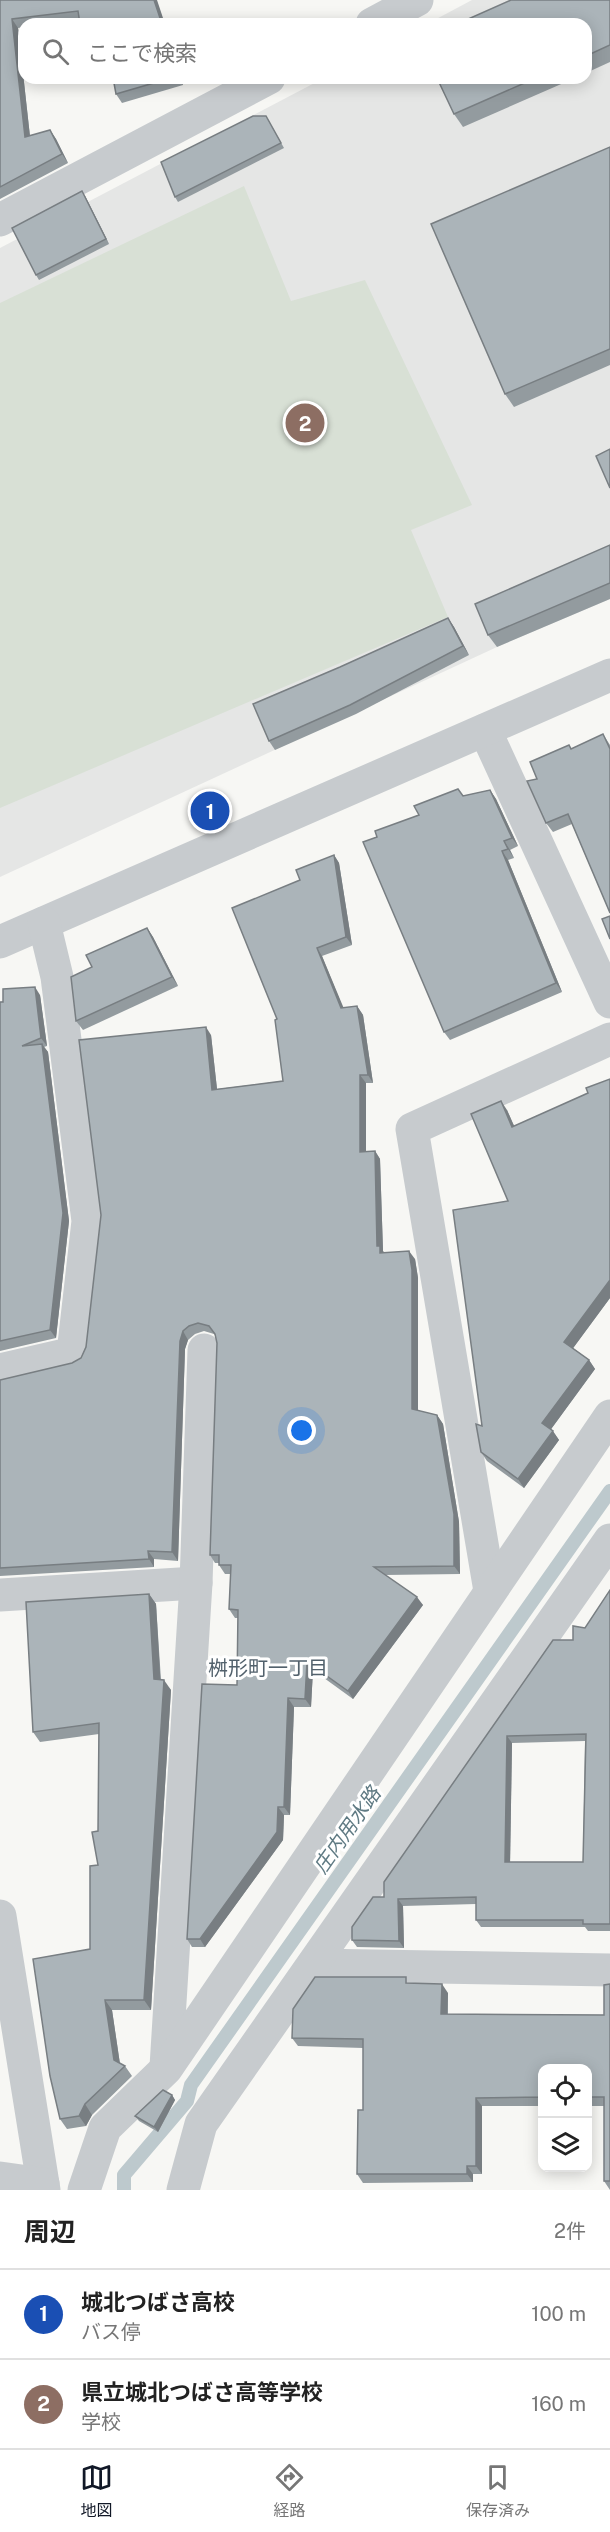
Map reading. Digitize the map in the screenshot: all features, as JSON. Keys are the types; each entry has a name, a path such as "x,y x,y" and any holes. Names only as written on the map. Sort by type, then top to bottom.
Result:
{"street":[{"path":"383,18 417,0"},
{"path":"0,219 258,84"},
{"path":"0,942 610,675"},
{"path":"485,730 610,1002"},
{"path":"0,1370 73,1353 88,1221 57,977 44,923"},
{"path":"490,1591 412,1129 610,1039"},
{"path":"166,2069 196,1583 204,1350"},
{"path":"84,2190 105,2128 166,2069 610,1416"},
{"path":"183,2190 201,2124 610,1540"},
{"path":"0,1595 196,1583"},
{"path":"0,1916 43,2187 0,2178"},
{"path":"313,1965 610,1970"}],"shaded area":[{"path":"472,0 610,0 610,599 497,647 0,877 0,248 313,84 592,84 592,18 438,18"},
{"path":"244,186 291,301 365,280 472,505 411,530 448,617 0,808 0,303"}],"building":[{"path":"0,0 154,0 160,18 79,18 78,11 12,19 25,137 50,130 62,154 0,187"},
{"path":"511,0 610,0 610,45 592,53 592,18 470,18"},
{"path":"114,84 150,84 116,94"},
{"path":"440,84 522,84 454,114"},
{"path":"253,116 266,116 281,143 175,197 161,162"},
{"path":"610,147 610,349 505,394 431,224"},
{"path":"82,191 106,239 36,275 12,228"},
{"path":"610,449 610,488 596,456"},
{"path":"610,545 610,583 488,635 475,604"},
{"path":"448,618 463,646 350,705 269,741 253,704"},
{"path":"603,734 610,749 610,913 568,814 546,823 527,781 537,779 530,762 569,745 571,749"},
{"path":"458,789 463,796 490,790 512,838 504,841 508,849 502,851 556,983 444,1032 363,842 377,837 375,831 419,815 414,806"},
{"path":"334,855 346,937 317,948 341,1008 357,1006 368,1075 360,1075 360,1152 375,1151 377,1246 380,1246 380,1253 409,1251 412,1270 412,1409 437,1415 454,1514 454,1566 374,1567 417,1597 348,1691 307,1662 305,1699 288,1698 284,1807 278,1807 277,1832 200,1939 187,1939 202,1684 237,1685 238,1610 229,1609 231,1565 219,1565 219,1555 210,1555 217,1343 215,1334 209,1326 198,1323 183,1331 180,1341 172,1552 148,1551 149,1559 0,1568 0,1380 72,1363 81,1358 86,1347 101,1215 79,1040 206,1027 212,1090 283,1081 275,1020 277,1019 232,908 300,880 296,870"},
{"path":"610,916 610,939 602,919"},
{"path":"147,928 172,977 76,1021 71,977 92,967 86,955"},
{"path":"35,987 41,1038 22,1046 42,1044 63,1213 50,1330 0,1341 0,1002 3,1002 3,989"},
{"path":"610,1079 610,1280 564,1342 589,1360 542,1423 553,1431 518,1479 481,1452 476,1424 482,1426 453,1210 508,1201 471,1114 501,1101 512,1127 588,1093 586,1088"},
{"path":"610,1590 610,1924 583,1924 583,1920 476,1920 476,1897 398,1899 399,1941 352,1940 352,1927 373,1897 384,1897 384,1882 553,1640 573,1640 573,1626 585,1628","holes":["586,1734 583,1862 505,1862 507,1736"]},
{"path":"149,1594 154,1679 164,1680 144,2000 105,2000 114,2060 125,2066 85,2104 79,2116 60,2119 50,2076 33,1959 90,1949 90,1866 98,1865 92,1832 98,1831 99,1723 33,1732 26,1602"},
{"path":"315,1977 406,1977 406,1983 442,1984 441,2014 604,2015 604,1985 610,1984 610,2181 604,2181 604,2097 592,2097 592,2064 538,2064 538,2097 476,2098 476,2166 467,2166 467,2174 357,2174 358,2110 363,2110 363,2039 292,2038 293,2009"},
{"path":"163,2090 172,2095 154,2127 135,2116"}],"waterway":[{"name":"庄内用水路","path":"124,2190 124,2175 187,2101 191,2085 610,1491"}],"place":[{"name":"県立城北つばさ高等学校","path":"305,423"},
{"name":"城北つばさ高校","path":"210,811"}],"district":[{"name":"桝形町一丁目","path":"268,1668"}]}
